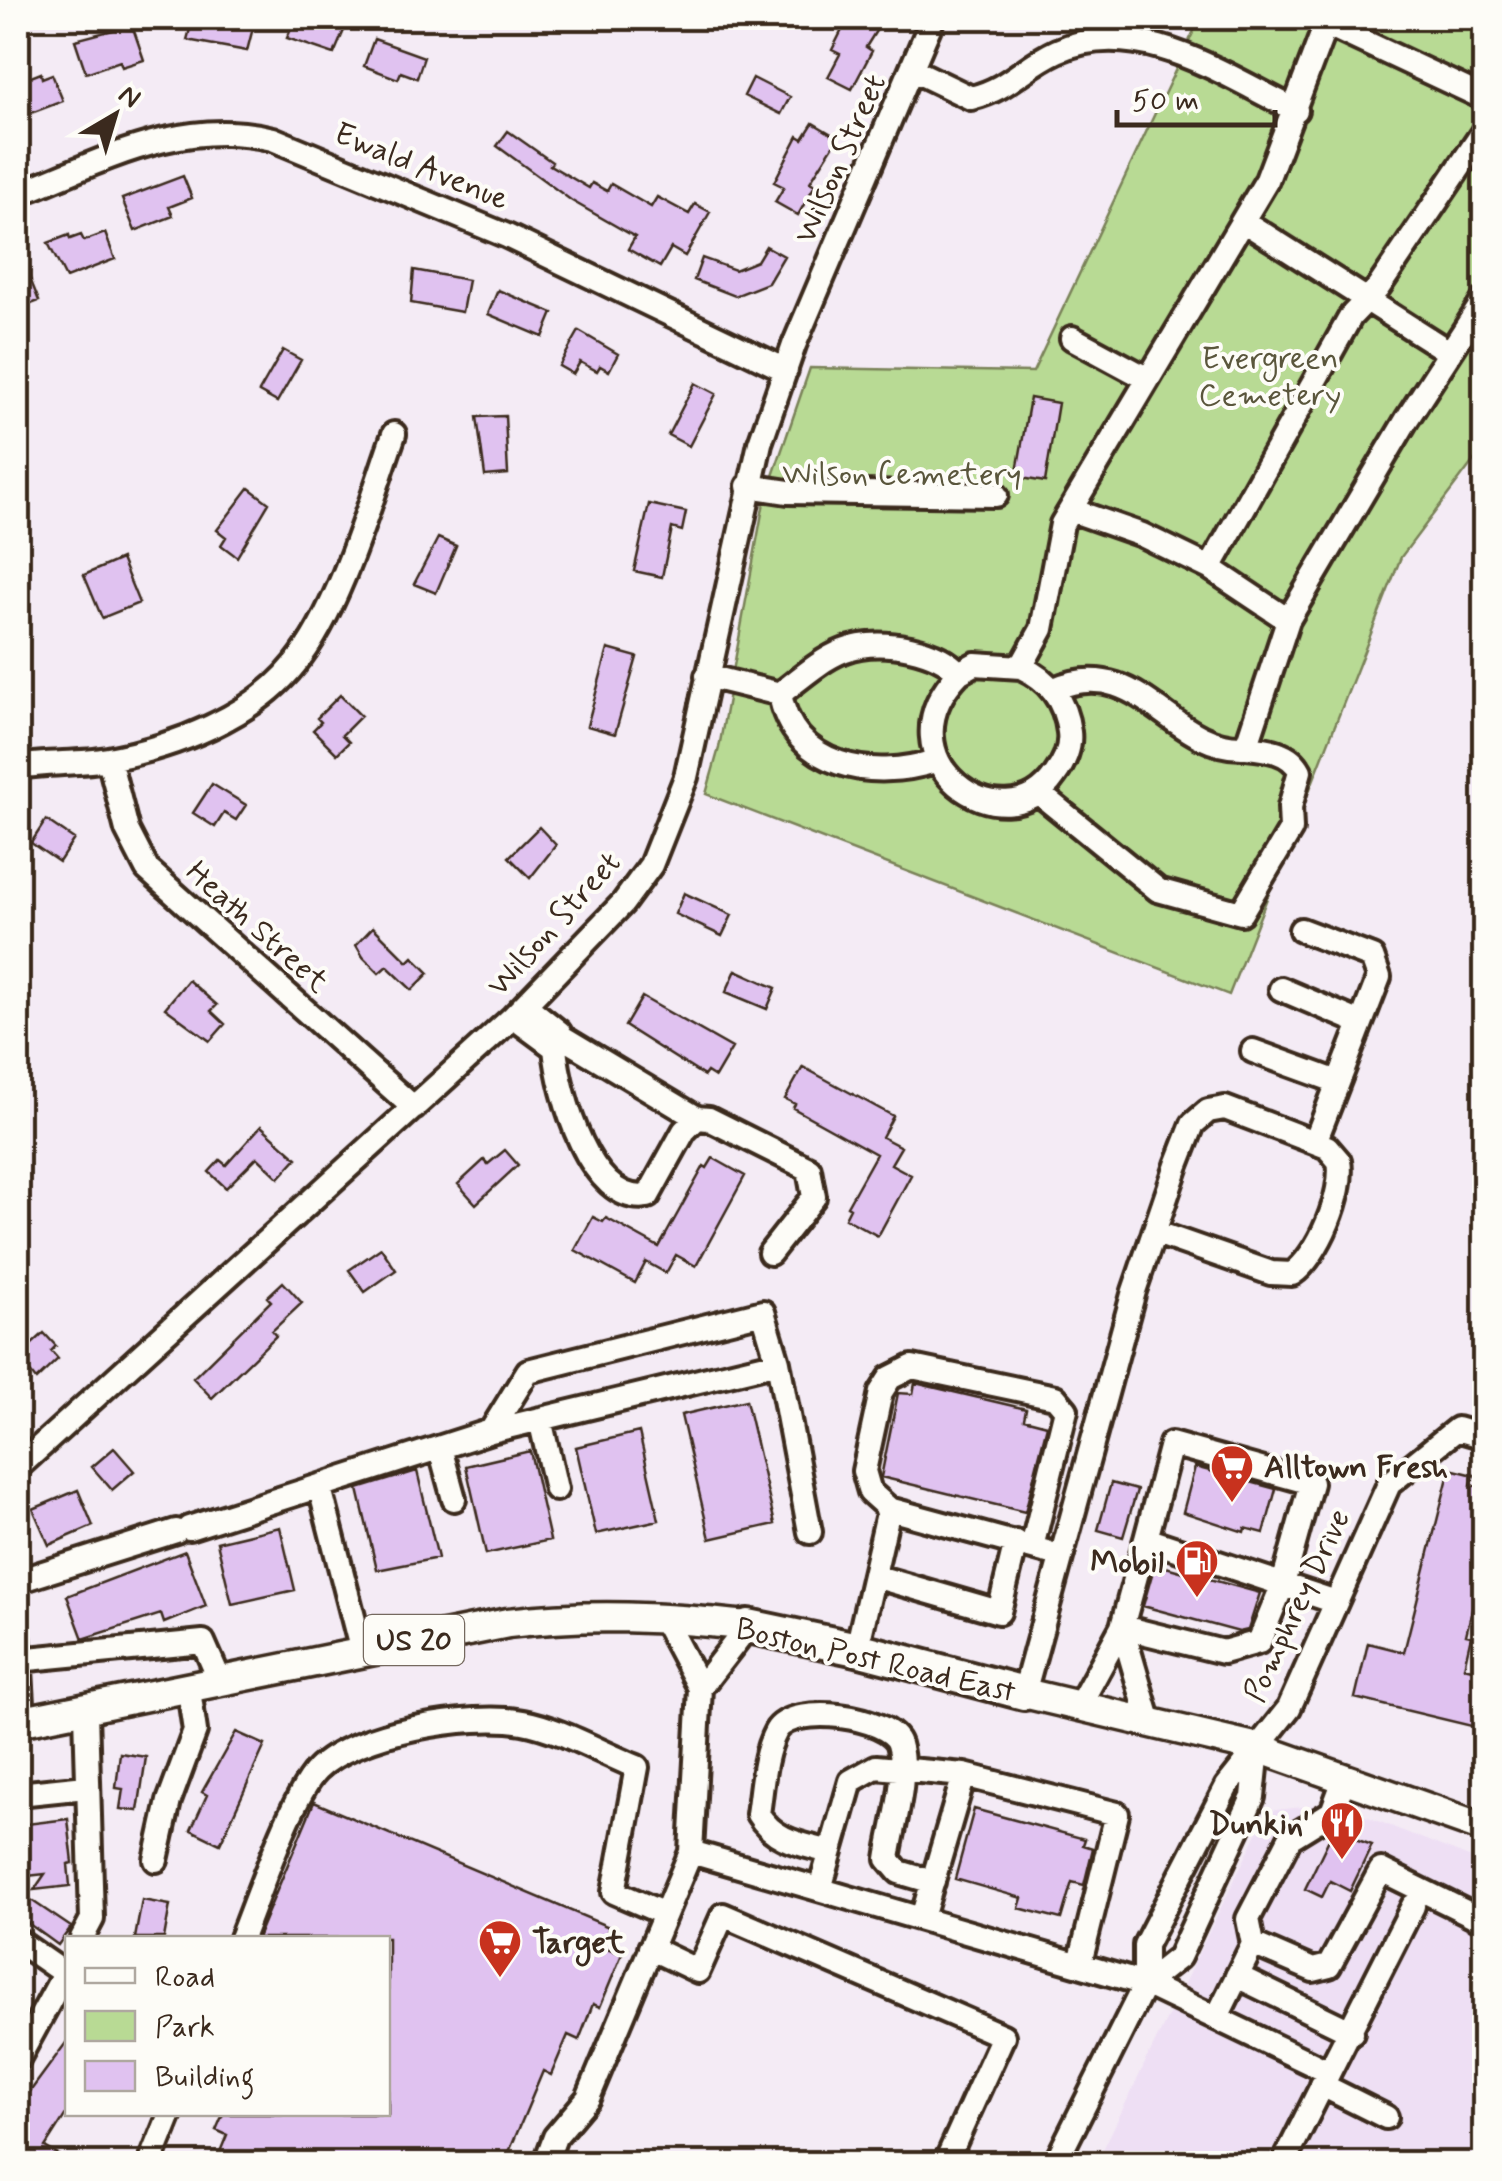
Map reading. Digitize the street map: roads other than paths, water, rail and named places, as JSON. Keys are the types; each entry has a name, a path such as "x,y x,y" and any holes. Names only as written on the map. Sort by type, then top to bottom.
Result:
{"highway":[{"name":"Boston Post Road East","path":"748,1626 1024,1692"}],"main road":[{"name":"Boston Post Road East","path":"20,1722 86,1712 362,1652 538,1619 664,1618 748,1626"},
{"name":"Boston Post Road East","path":"1024,1692 1258,1748 1484,1828"}],"street":[{"name":"Wilson Street","path":"18,1467 519,1011 624,903 651,865 686,777 748,486 786,370 933,18"},
{"path":"1021,667 1042,629 1056,540 1283,147 1327,21 1484,98"},
{"path":"913,70 970,98 1008,86 1059,50 1101,40 1130,39 1167,49 1296,110"},
{"path":"1210,568 1352,316 1484,130"},
{"name":"Ewald Avenue","path":"18,194 154,142 201,131 241,131 272,140 507,236 786,370"},
{"path":"1243,222 1449,352"},
{"path":"1246,748 1288,620 1484,300"},
{"path":"1072,338 1148,379"},
{"path":"18,767 108,759 187,736 255,702 296,664 325,615 394,434"},
{"path":"748,486 788,492 996,495"},
{"path":"1072,510 1142,534 1210,568 1288,620"},
{"path":"780,694 833,654 867,643 914,649 949,664 959,673"},
{"path":"975,664 1021,667 1054,689 1070,736 1059,771 1040,794 1008,802 981,798 953,782 935,761 930,737 934,714 959,673 975,664"},
{"path":"706,676 780,694"},
{"path":"1040,794 1158,890 1241,913 1291,830 1290,807 1300,771 1288,756 1228,748 1202,740 1145,698 1111,682 1069,683 1054,689"},
{"path":"780,694 792,730 812,752 826,760 868,769 935,761"},
{"name":"Heath Street","path":"108,759 127,830 147,870 414,1108"},
{"path":"1302,930 1372,956 1379,977 1315,1142"},
{"path":"1281,988 1361,1022"},
{"path":"519,1011 558,1043 697,1118 709,1120 810,1169 814,1197 770,1253"},
{"path":"558,1043 564,1100 605,1184 618,1194 648,1196 684,1132 697,1118"},
{"path":"1253,1050 1338,1082"},
{"path":"1024,1692 1154,1232 1193,1124 1208,1112 1230,1110 1315,1142 1336,1154 1340,1177 1310,1255 1292,1274 1271,1273 1154,1232"},
{"path":"491,1431 528,1370 762,1312 778,1362 810,1532"},
{"path":"18,1580 491,1431 778,1362"},
{"path":"874,1576 999,1612 1024,1545 1066,1410 1055,1397 912,1367 890,1378 881,1392 864,1472 870,1492 890,1509 1024,1545 1061,1557"},
{"path":"540,1420 556,1489"},
{"name":"Pomphrey Drive","path":"1145,1984 1145,1945 1226,1786 1289,1708 1389,1484 1457,1429 1484,1437"},
{"path":"1079,1706 1122,1628 1172,1444 1311,1483 1283,1584 1258,1642 1222,1652 1122,1628"},
{"path":"440,1448 454,1499"},
{"path":"320,1488 362,1652"},
{"path":"857,1649 890,1509"},
{"path":"1146,1539 1336,1602"},
{"path":"545,2164 555,2137 588,2098 691,1852 700,1688 664,1618"},
{"path":"700,1688 748,1626"},
{"path":"1122,1628 1150,1723"},
{"path":"18,1635 20,1722"},
{"path":"18,1660 203,1642 221,1682"},
{"path":"156,1860 169,1802 195,1731 190,1690"},
{"path":"86,1712 87,1929"},
{"path":"830,1852 782,1839 768,1830 758,1814 777,1730 791,1717 810,1712 887,1727 898,1740 903,1769 888,1859 899,1872 933,1882"},
{"path":"242,1936 286,1829 317,1770 383,1733 460,1722 523,1722 637,1767 614,1892 665,1914"},
{"path":"1055,2164 1145,1984 1179,1957 1253,1797 1258,1748"},
{"path":"820,1889 851,1782 876,1767 964,1775 1117,1814 1080,1963"},
{"path":"922,1918 964,1775"},
{"path":"1217,2017 1253,1944 1248,1919 1290,1838 1332,1812 1345,1777"},
{"path":"18,1794 86,1787"},
{"path":"691,1852 1145,1984 1217,2017 1386,2117"},
{"path":"1253,1944 1313,1970 1329,1966 1381,1870 1480,1919"},
{"path":"1282,2164 1413,1906"},
{"path":"650,1948 698,1972 723,1915 1003,2036 944,2164"},
{"path":"18,1941 65,1969"},
{"path":"18,2059 28,2021 65,1971"},
{"path":"1237,1976 1352,2032"},
{"path":"150,2164 169,2116"}],"place":[{"name":"Alltown Fresh","path":"1232,1504"},
{"name":"Mobil","path":"1197,1599"},
{"name":"Dunkin'","path":"1342,1861"},
{"name":"Target","path":"500,1979"}],"park label":[{"name":"Evergreen Cemetery","path":"1270,376"},
{"name":"Wilson Cemetery","path":"902,473"}]}
